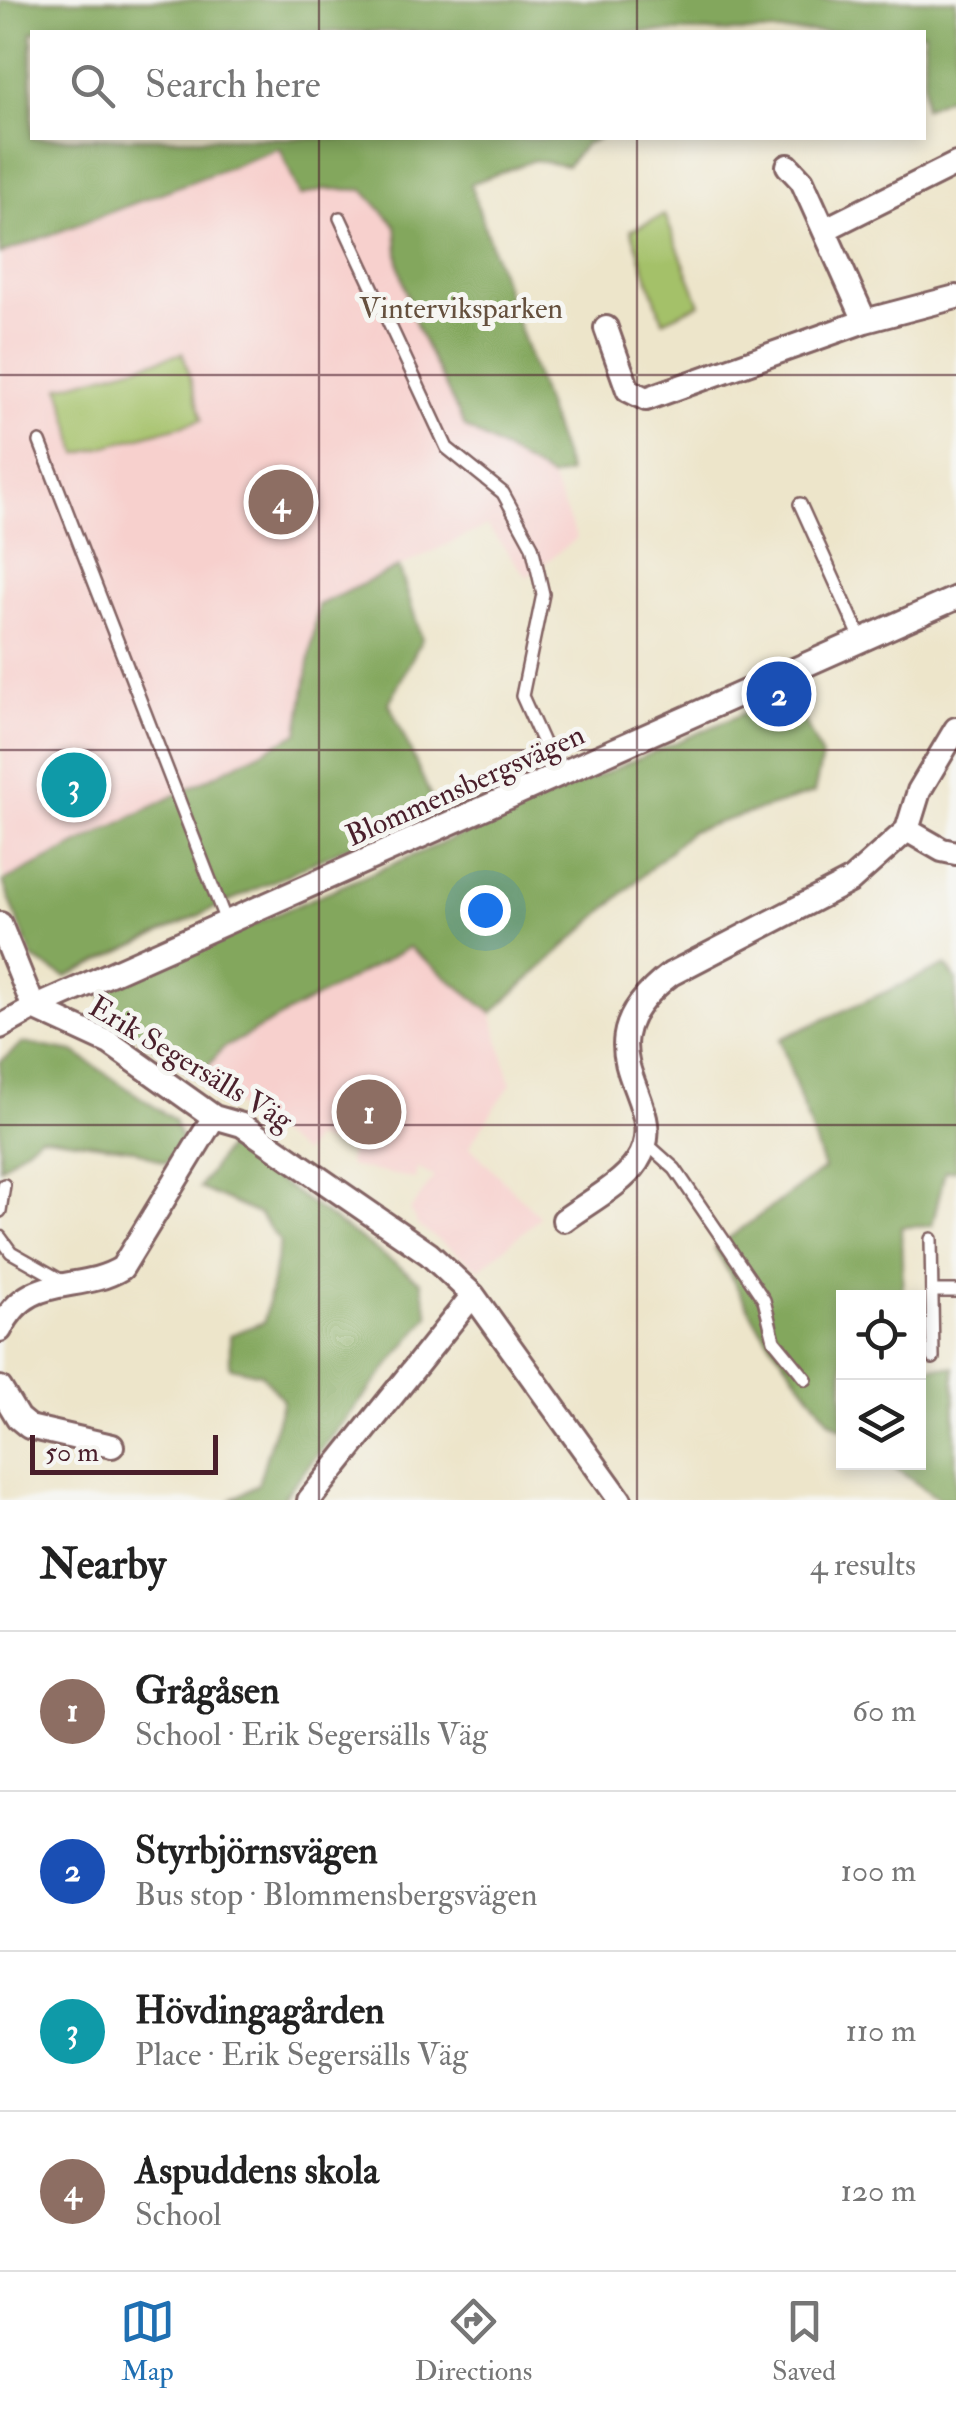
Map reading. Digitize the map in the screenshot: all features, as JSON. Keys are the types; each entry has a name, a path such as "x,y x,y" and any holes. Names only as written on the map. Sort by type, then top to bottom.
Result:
{"street":[{"path":"824,230 956,164"},
{"path":"788,166 802,181 865,322"},
{"path":"606,328 628,390 646,398 865,322 956,297"},
{"name":"Blommensbergsvägen","path":"0,1027 34,1008 956,598"},
{"path":"564,1220 636,1165 646,1143 624,1047 631,1014 644,994 670,974 850,881 907,830 919,791 956,729"},
{"path":"907,830 942,850 956,853"},
{"path":"0,924 34,1008"},
{"name":"Erik Segersälls Väg","path":"34,1008 110,1043 214,1117 242,1125 429,1254 473,1295 620,1500"},
{"path":"0,1330 7,1316 38,1290 111,1275 122,1268 214,1117"},
{"path":"309,1500 473,1295"},
{"path":"0,1390 18,1418 29,1427 112,1446"}],"lane":[{"path":"340,218 447,448 502,494 532,546 543,594 522,696 558,776"},
{"path":"40,442 227,924"},
{"path":"800,504 862,641"},
{"path":"646,1143 675,1168 764,1300 774,1340 806,1379"},
{"path":"0,1211 4,1185"},
{"path":"0,1237 10,1252 64,1282"},
{"path":"931,1239 933,1358"},
{"path":"932,1291 956,1291"}],"shaded area":[{"path":"280,148 324,189 363,190 396,226 399,266 416,326 465,427 551,478 577,538 527,577 487,526 318,605 298,733 3,882 0,254"},
{"path":"409,947 492,1013 511,1084 469,1146 540,1217 480,1269 418,1226 410,1211 434,1177 417,1168 415,1179 348,1166 350,1149 313,1139 303,1154 208,1085 209,1065 222,1049"}],"green space":[{"name":"Vinterviksparken","path":"0,0 956,0 956,94 926,107 926,30 30,30 30,140 595,140 585,144 567,166 534,160 470,184 569,473 551,478 465,427 416,326 399,266 396,226 363,190 324,189 300,196 280,148 0,254"},
{"path":"665,215 700,304 663,321 631,230"},
{"path":"183,353 202,420 78,454 60,387"},
{"path":"399,567 422,639 389,703 435,806 66,977 33,959 3,882 298,733 318,605"},
{"path":"791,693 822,757 814,793 691,831 492,1013 409,947 222,1049 209,1065 208,1085 104,1012 102,989"},
{"path":"946,965 956,980 956,1170 945,1171 932,1226 901,1227 903,1290 836,1290 836,1425 759,1327 715,1248 824,1169 780,1039"},
{"path":"23,1043 74,1052 174,1120 182,1141 166,1163 133,1149 40,1136 0,1168 0,1062"},
{"path":"228,1145 421,1282 429,1316 281,1500 231,1500 258,1484 283,1400 261,1374 230,1367 230,1335 264,1322 280,1242 260,1215 199,1188"},
{"path":"926,1367 954,1367 956,1500 940,1500 898,1470 926,1470"}],"place":[{"name":"Aspuddens skola","path":"281,502"},
{"name":"Styrbjörnsvägen","path":"779,694"},
{"name":"Hövdingagården","path":"74,785"},
{"name":"Grågåsen","path":"369,1112"}]}
